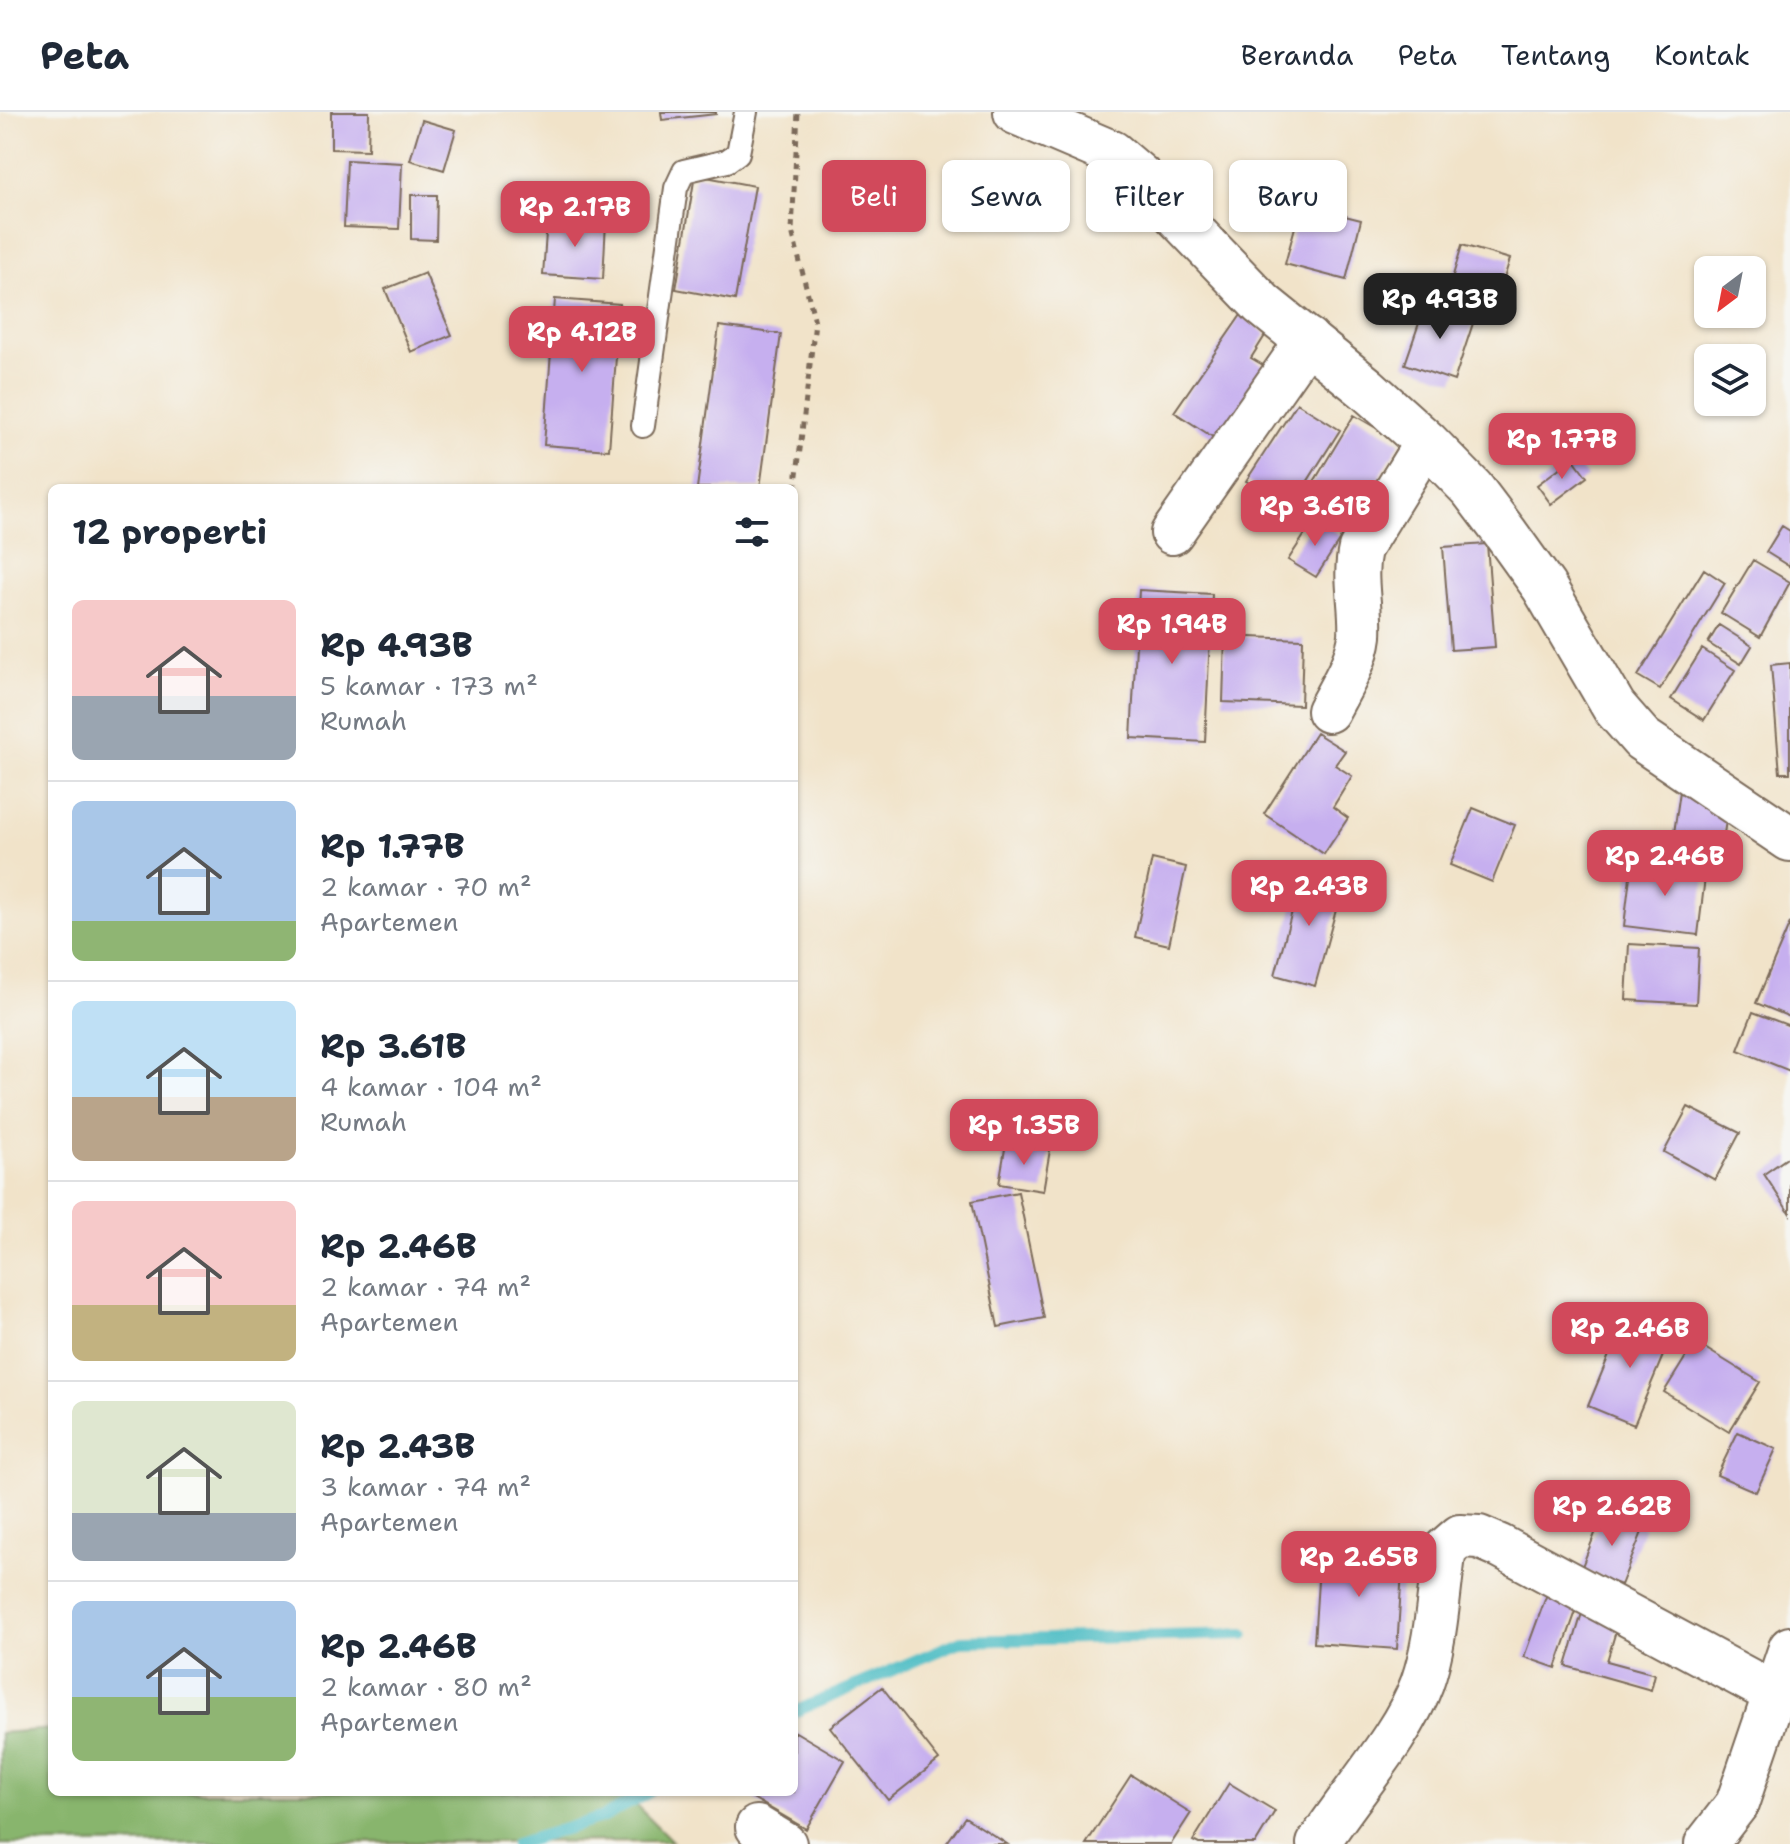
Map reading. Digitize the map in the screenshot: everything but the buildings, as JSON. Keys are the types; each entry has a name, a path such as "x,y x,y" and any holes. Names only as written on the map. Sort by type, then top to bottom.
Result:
{"street":[{"path":"1016,112 1112,153 1149,186 1262,304 1308,339 1426,442 1472,489 1514,545 1544,587 1614,707 1642,739 1790,839"},
{"path":"1172,533 1308,339"},
{"path":"1328,711 1360,636 1355,569 1360,549 1426,442"},
{"path":"1318,1844 1401,1725 1421,1684 1433,1640 1445,1549 1460,1536 1479,1537 1500,1546 1777,1695"},
{"path":"1706,1844 1737,1804 1777,1695 1790,1648"}],"lane":[{"path":"643,426 676,188 684,171 727,161 738,153 746,112"}],"path":[{"path":"796,484 815,322 792,231 798,112"}],"green space":[{"path":"48,1729 48,1796 627,1796 672,1841 0,1844 0,1733"}],"waterway":[{"path":"798,1710 961,1641 1244,1634"},
{"path":"516,1844 604,1817 642,1796"}]}
